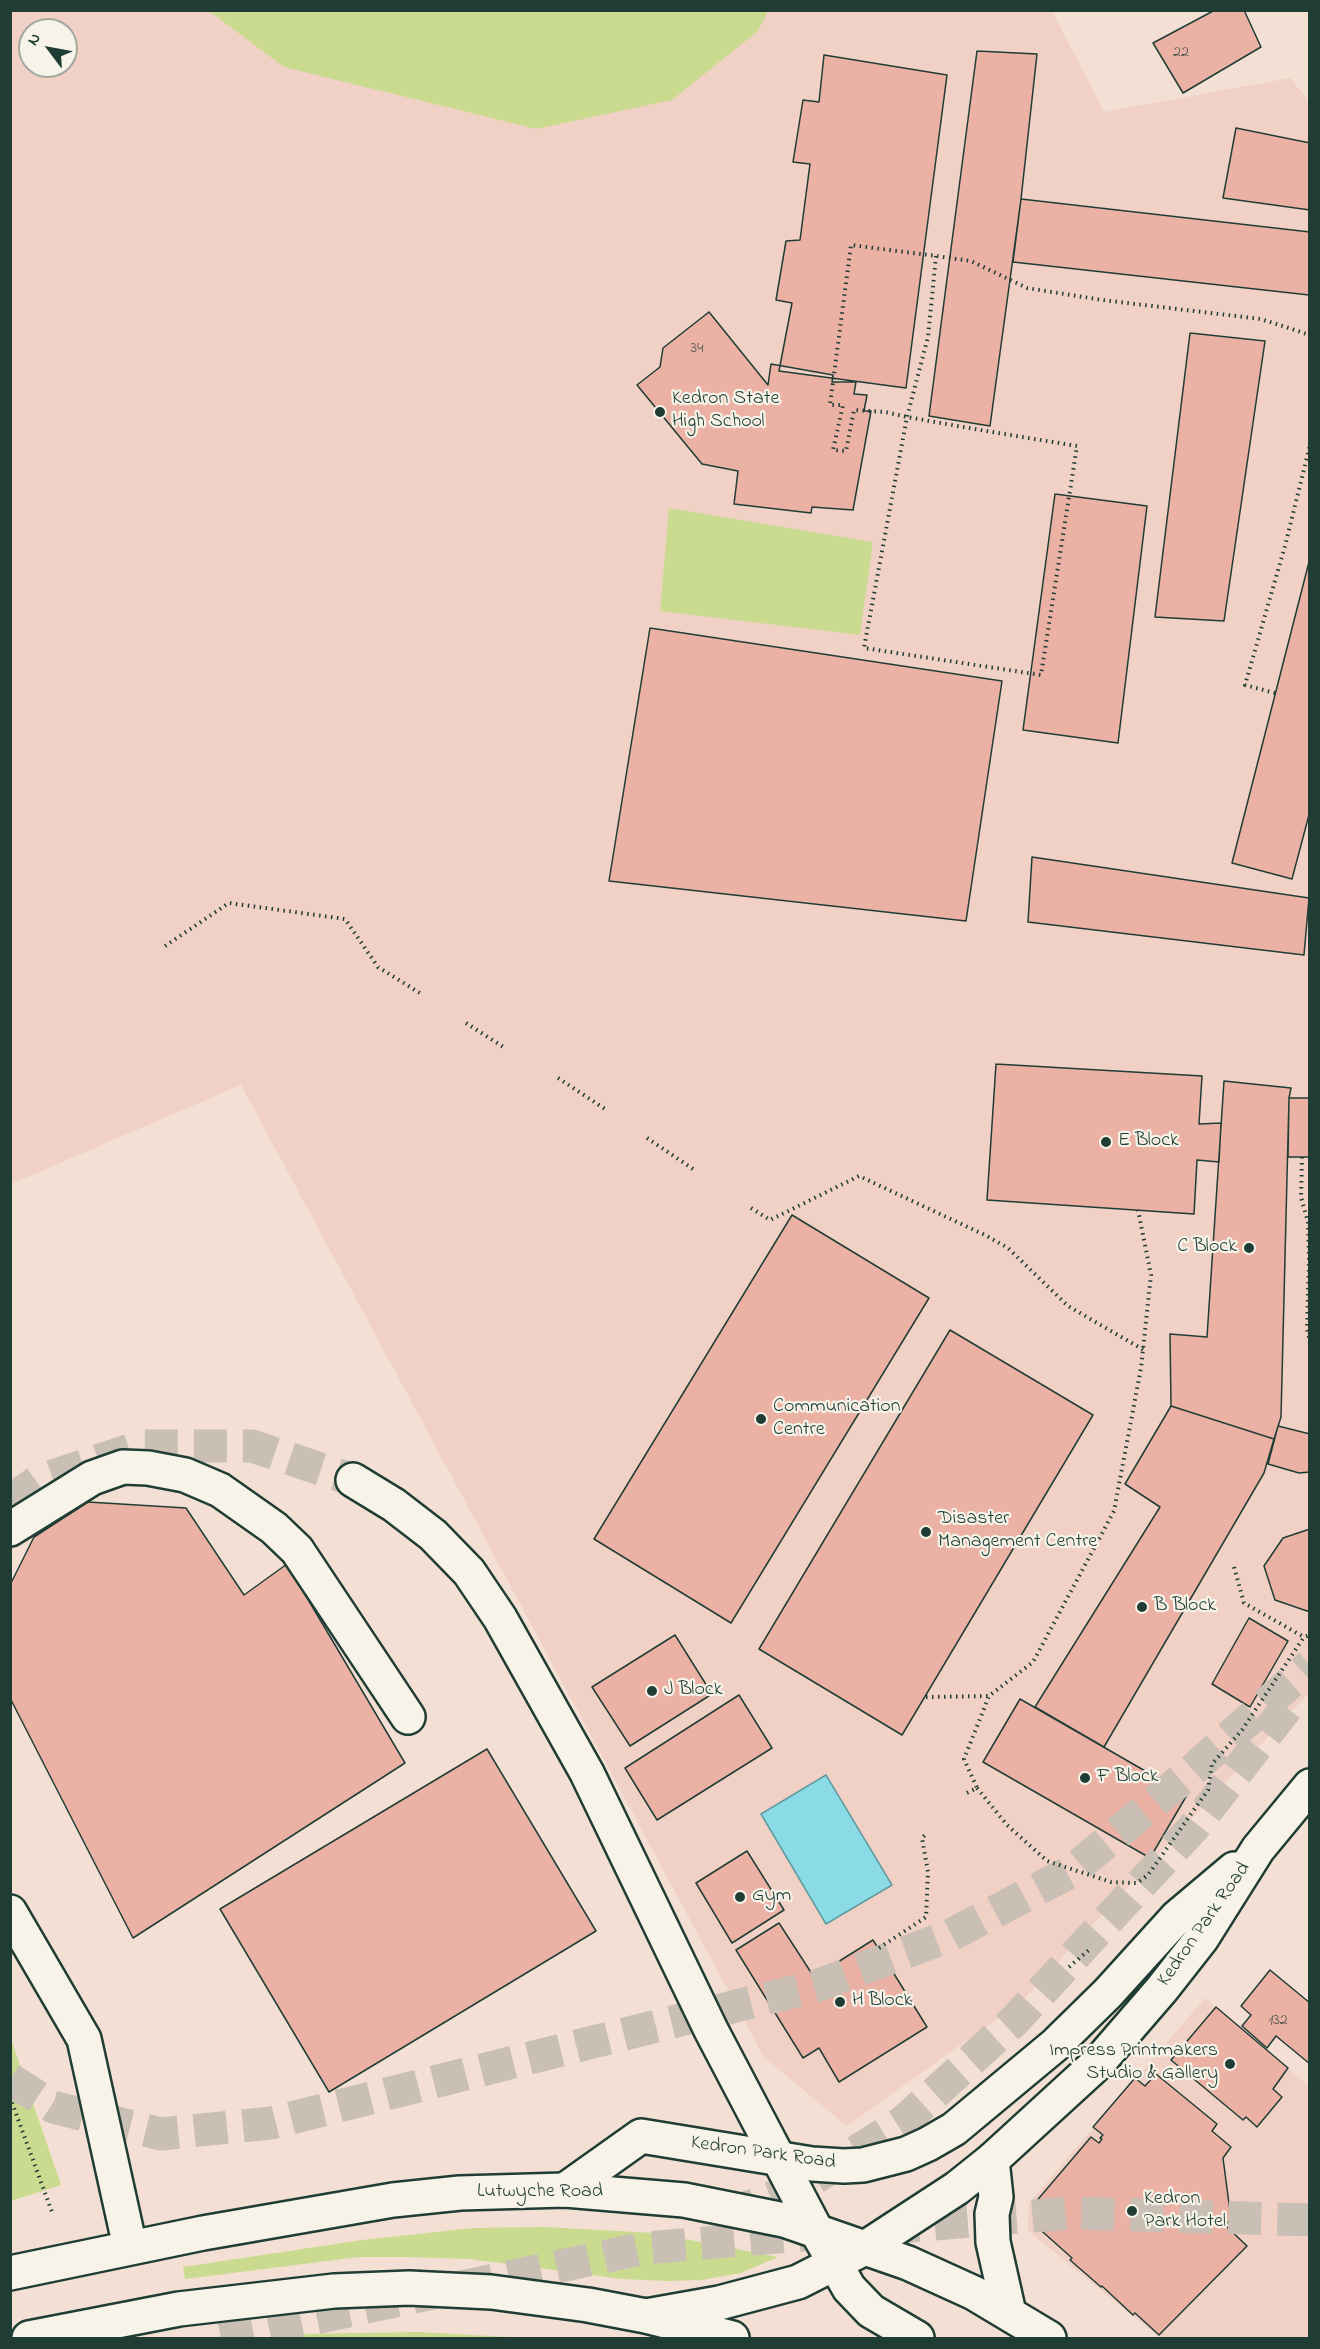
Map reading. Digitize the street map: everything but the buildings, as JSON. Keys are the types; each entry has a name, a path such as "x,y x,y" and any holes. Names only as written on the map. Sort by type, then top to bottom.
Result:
{"main road":[{"path":"10,1529 92,1478 123,1467 148,1468 185,1475 220,1490 274,1528 297,1550 408,1718"},
{"path":"353,1480 394,1505 433,1535 469,1572 500,1618 587,1773 688,1983 835,2265 858,2300 881,2318 917,2338"},
{"name":"Kedron Park Road","path":"646,2316 759,2294 798,2282 835,2265 940,2202 992,2160 1099,2062 1202,1938 1258,1849 1310,1786"},
{"name":"Kedron Park Road","path":"565,2190 641,2136 812,2164 863,2165 906,2154 954,2129 1055,2045 1115,1985 1177,1917 1258,1849"},
{"path":"10,1912 84,2040 130,2247"},
{"path":"992,2160 996,2197 992,2214 993,2242 1009,2313"},
{"name":"Lutwyche Road","path":"10,2273 130,2247 320,2211 393,2200 460,2193 565,2190 684,2200 784,2220 908,2263 974,2293 1049,2338"},
{"path":"29,2338 179,2309 334,2291 408,2288 491,2292 646,2316 732,2338"}],"path":[{"path":"936,256 928,337 907,417 864,648 1041,675 1077,446 907,417 885,412 854,410 846,451 833,450 843,405 830,405 851,245 936,256 971,261 1027,288 1102,300 1261,319 1310,335"},
{"path":"1275,693 1245,685 1285,546 1310,445"},
{"path":"165,946 230,903 345,920 378,967 423,995"},
{"path":"466,1023 505,1048"},
{"path":"558,1078 605,1109"},
{"path":"647,1138 693,1169"},
{"path":"1302,1157 1301,1197 1308,1222 1310,1260 1307,1328 1310,1343"},
{"path":"751,1208 770,1220 859,1176 1008,1248 1068,1306 1144,1350"},
{"path":"1138,1210 1151,1275 1144,1350 1114,1511 1033,1662 989,1696 964,1759 977,1788 1007,1826 1047,1861 1111,1882 1137,1883 1148,1875 1180,1826 1208,1790 1212,1764 1242,1730 1307,1636 1244,1603 1234,1567"},
{"path":"926,1696 989,1696"},
{"path":"967,1793 977,1788"},
{"path":"879,1948 926,1917 928,1872 922,1838 927,1833"},
{"path":"1070,1966 1090,1949"},
{"path":"10,2097 53,2215"}],"shaded area":[{"path":"11,11 1052,11 1104,112 1290,78 1309,101 1309,1693 1022,2001 847,2126 764,2057 241,1085 11,1184"},
{"path":"1205,1998 1309,2086 1309,2338 1160,2338 1028,2231 1029,2203"}],"green space":[{"path":"209,11 768,11 758,31 672,100 536,129 284,67"},
{"path":"669,508 873,542 860,635 660,611"},
{"path":"11,2039 61,2185 10,2201"},
{"path":"545,2227 654,2233 778,2257 741,2273 702,2280 667,2281 622,2279 469,2259 404,2257 359,2257 185,2279 183,2267 362,2240 473,2228"},
{"path":"419,2332 526,2338 266,2338 301,2334"}],"water":[{"path":"826,1775 892,1885 826,1924 761,1814"}],"tunnel":[{"path":"10,1501 38,1481 142,1446 252,1446 353,1480"},
{"path":"10,2079 53,2107 161,2134 271,2123 816,1986 949,1936 1072,1871 1188,1774 1310,1665"},
{"path":"725,2216 802,2186 903,2122 1015,2020 1194,1827 1292,1701"},
{"path":"886,2228 1071,2213 1310,2220"},
{"path":"221,2338 645,2248 826,2233"}],"place":[{"name":"Kedron State High School","path":"660,412"},
{"name":"E Block","path":"1106,1142"},
{"name":"C Block","path":"1249,1248"},
{"name":"Communication Centre","path":"761,1419"},
{"name":"Disaster Management Centre","path":"926,1532"},
{"name":"B Block","path":"1142,1607"},
{"name":"J Block","path":"652,1691"},
{"name":"F Block","path":"1085,1778"},
{"name":"Gym","path":"740,1897"},
{"name":"H Block","path":"840,2002"},
{"name":"Impress Printmakers Studio & Gallery","path":"1230,2064"},
{"name":"Kedron Park Hotel","path":"1132,2211"}]}
